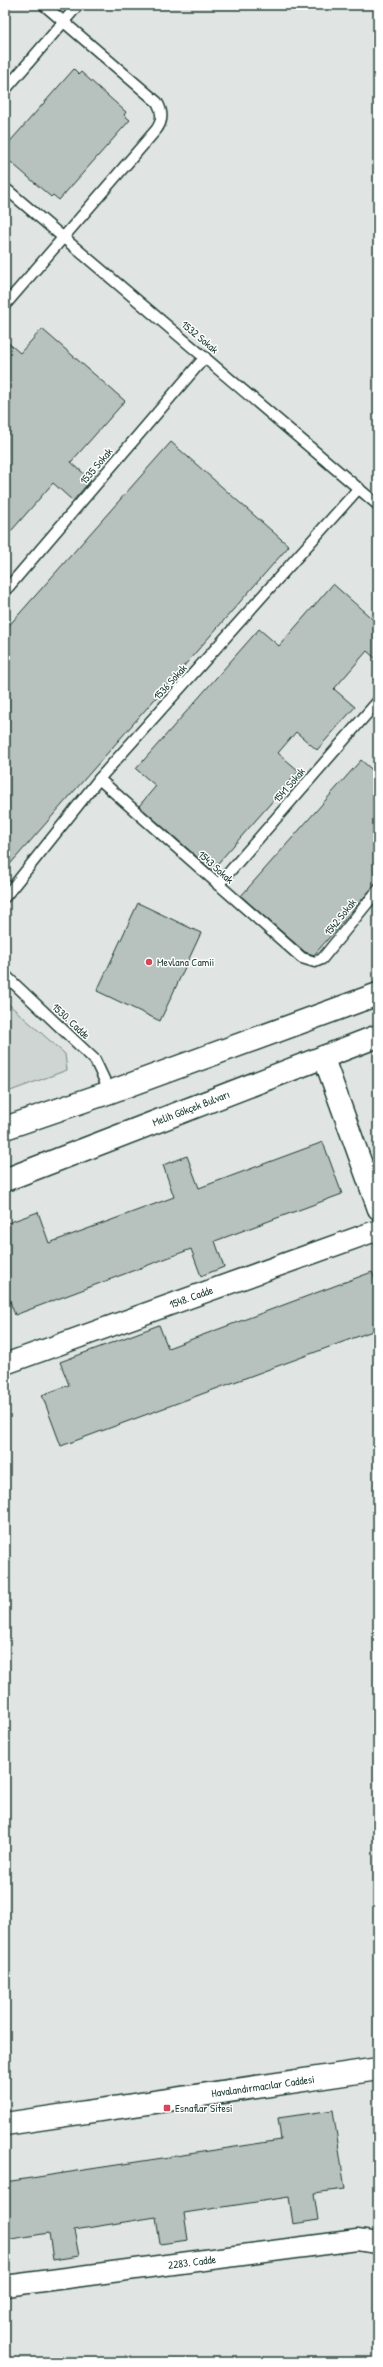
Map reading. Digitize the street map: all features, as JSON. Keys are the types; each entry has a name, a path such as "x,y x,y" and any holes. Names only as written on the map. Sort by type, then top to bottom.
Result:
{"main road":[{"path":"5,1128 110,1092 378,994"},
{"name":"Melih Gökçek Bulvarı","path":"5,1180 378,1036"},
{"name":"Havalandırmacılar Caddesi","path":"5,2124 378,2069"}],"street":[{"path":"323,1056 378,1209"},
{"name":"1548. Cadde","path":"5,1363 378,1230"},
{"name":"2283. Cadde","path":"5,2286 357,2240 378,2244"}],"lane":[{"path":"5,305 156,130 162,118 157,102 44,5"},
{"path":"5,90 78,5"},
{"name":"1532 Sokak","path":"5,188 378,505"},
{"name":"1535 Sokak","path":"5,591 205,357"},
{"name":"1536 Sokak","path":"5,897 99,779 358,488"},
{"name":"1541 Sokak","path":"218,885 378,701"},
{"name":"1543 Sokak","path":"99,779 302,958 315,962 322,959"},
{"name":"1542 Sokak","path":"322,959 378,890"},
{"name":"1530. Cadde","path":"5,975 95,1060 110,1092"}],"shaded area":[{"path":"5,5 378,5 378,2362 5,2362"},
{"path":"5,1001 65,1054 67,1070 5,1093"}],"building":[{"path":"74,69 79,74 81,72 126,112 124,115 130,120 59,200 53,195 51,197 5,157 5,147"},
{"path":"42,329 125,401 71,462 91,480 73,501 53,483 5,538 5,340 20,353"},
{"path":"171,442 289,546 5,870 5,630"},
{"path":"333,584 378,624 378,661 367,651 334,689 355,707 317,750 296,732 278,753 299,771 212,870 139,806 156,786 136,769 259,629 279,646"},
{"path":"361,760 378,775 378,881 314,955 305,952 241,896"},
{"name":"Mevlana Camii","path":"138,903 201,933 160,1021 97,991"},
{"path":"323,1142 342,1194 215,1241 224,1267 201,1276 191,1249 15,1315 5,1288 5,1224 38,1212 49,1243 174,1197 163,1165 187,1156 199,1188"},
{"path":"372,1272 378,1287 378,1329 61,1446 42,1395 69,1385 60,1362 159,1325 168,1348"},
{"path":"333,2110 345,2189 314,2193 318,2220 293,2224 289,2197 184,2213 188,2240 160,2244 156,2217 74,2230 79,2256 53,2260 49,2233 5,2240 5,2182 281,2140 278,2118"}],"place":[{"name":"Mevlana Camii","path":"149,962"},
{"name":"Esnaflar Sitesi","path":"167,2108"}]}
